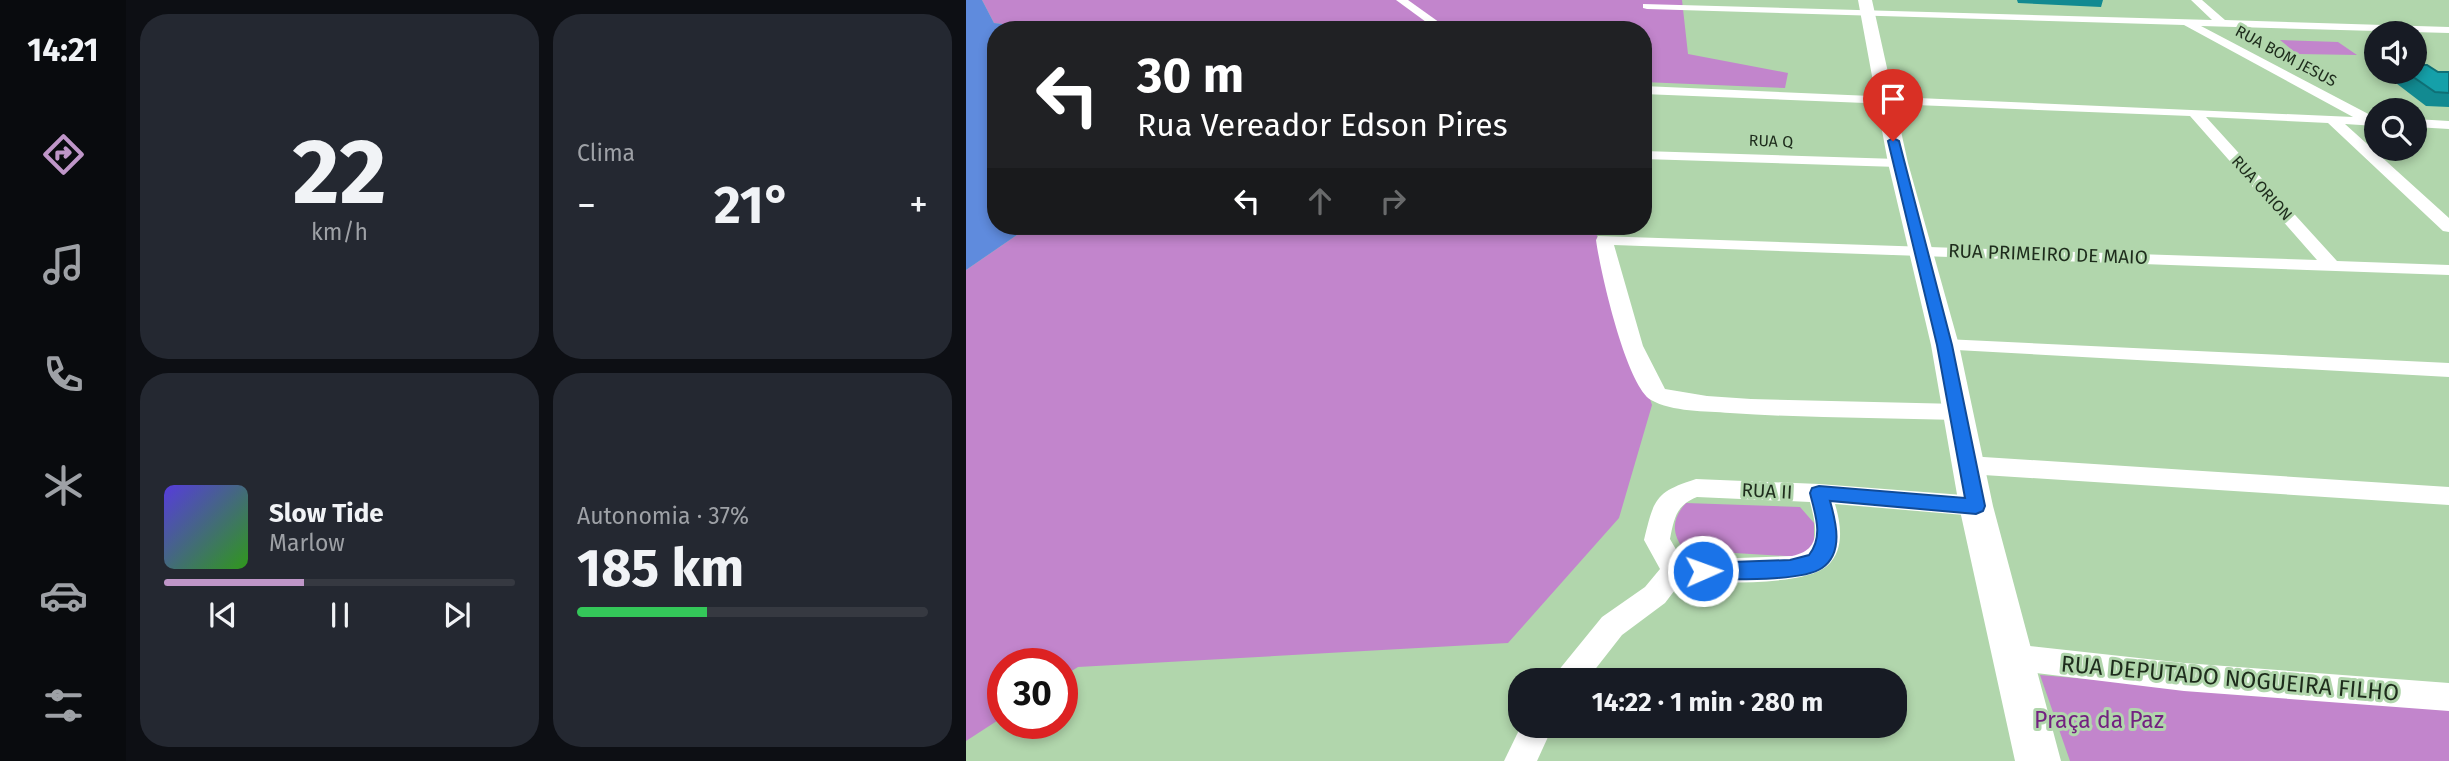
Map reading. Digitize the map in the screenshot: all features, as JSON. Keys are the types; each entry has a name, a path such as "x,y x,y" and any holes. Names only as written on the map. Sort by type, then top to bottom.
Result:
{"main road":[{"path":"1867,6 1898,163 1945,345 1976,506 2038,761"}],"street":[{"path":"1401,0 1432,21"},
{"name":"RUA BOM JESUS","path":"2196,0 2220,22"},
{"path":"1647,6 1867,6 2449,30"},
{"name":"RUA BOM JESUS","path":"2184,21 2364,116"},
{"path":"1652,90 2194,111 2364,121"},
{"name":"RUA ORION","path":"2194,111 2330,264"},
{"path":"2333,121 2449,227"},
{"path":"2427,124 2449,125"},
{"name":"RUA Q","path":"1652,155 1898,163"},
{"name":"RUA PRIMEIRO DE MAIO","path":"1959,412 1750,406 1677,402 1661,397 1644,376 1618,295 1604,239 2449,270"},
{"path":"1945,345 2449,370"},
{"path":"1968,465 2449,496"},
{"name":"RUA II","path":"1674,571 1657,540 1664,509 1683,491 1710,488 1819,493 1976,506"},
{"path":"1578,668 1612,626 1656,595 1674,571 1790,568 1815,562 1827,541 1827,524 1819,493"},
{"name":"RUA DEPUTADO NOGUEIRA FILHO","path":"2012,657 2184,677 2449,697"},
{"path":"1520,761 1532,738"}],"green space":[{"path":"982,0 1682,0 1688,54 1788,73 1785,88 1652,82 1652,21 993,21"},
{"path":"2280,40 2338,42 2357,55 2297,54"},
{"path":"1017,235 1597,235 1652,405 1619,518 1508,643 1078,667 1078,648 987,648 987,727 966,741 966,270"},
{"path":"1686,503 1800,507 1814,523 1814,542 1803,557 1684,550 1677,538 1675,526 1678,514"},
{"name":"Praça da Paz","path":"2040,675 2449,710 2449,761 2070,761"}],"water":[{"path":"966,0 982,0 993,21 987,21 987,235 1017,235 966,270"}],"building":[{"path":"2427,65 2438,72 2449,72 2449,93 2435,92 2423,84 2427,84"}],"route":[{"path":"1703,571 1790,568 1815,562 1827,541 1827,524 1819,493 1976,506 1945,345 1893,141"}]}
